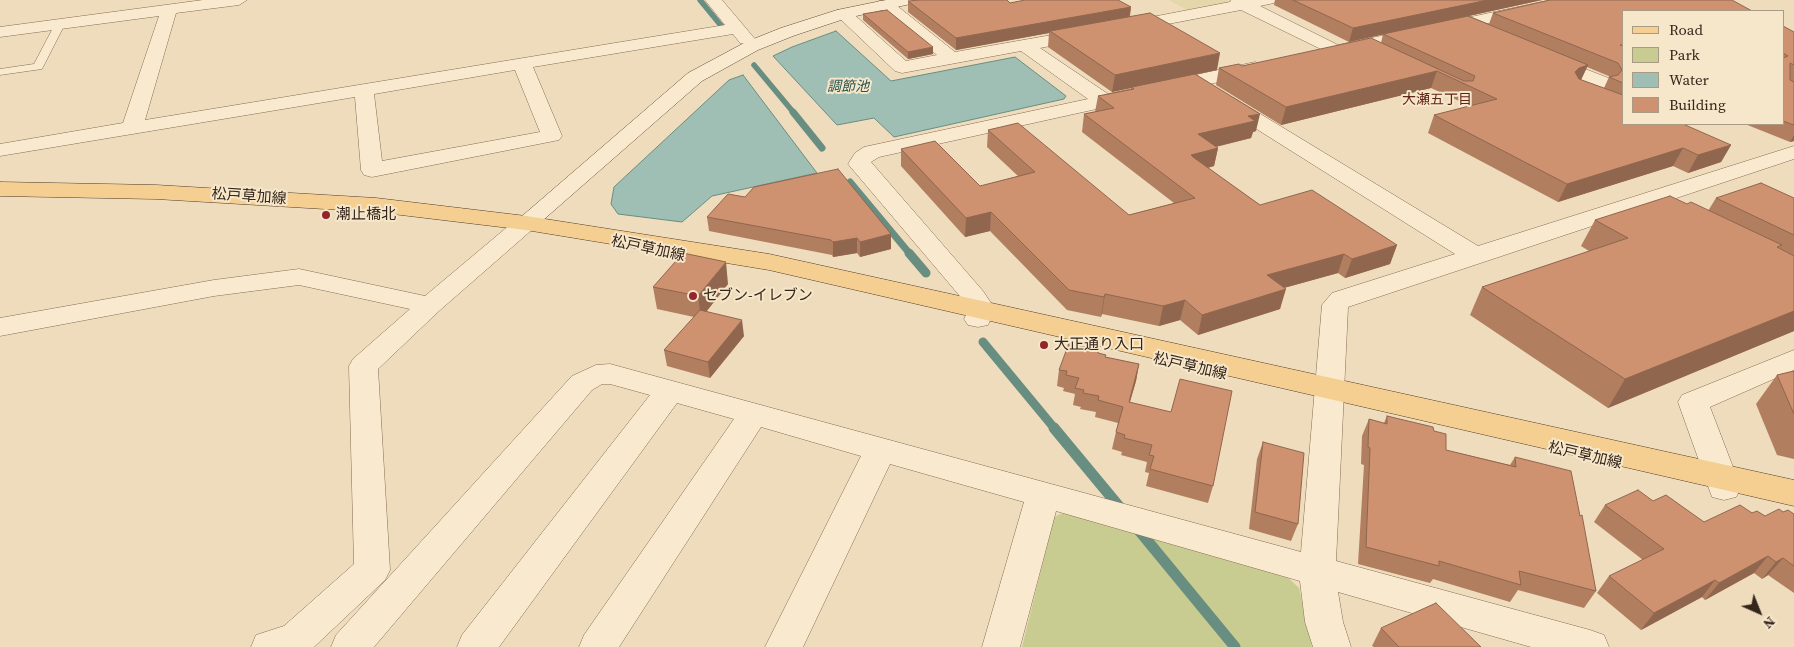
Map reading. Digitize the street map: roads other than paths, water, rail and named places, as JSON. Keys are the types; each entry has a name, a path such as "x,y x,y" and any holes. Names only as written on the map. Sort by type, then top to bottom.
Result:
{"main road":[{"name":"松戸草加線","path":"0,189 156,192 267,198 376,206 526,223 980,314 1722,482 1794,493"},
{"name":"松戸草加線","path":"1722,482 1794,505"}],"street":[{"path":"2,34 60,24 239,0"},
{"path":"713,0 752,46"},
{"path":"270,647 296,638 372,570 363,366 430,305 695,77 752,46 843,14 909,0"},
{"path":"843,14 902,67 1026,46 1239,2 1268,0"},
{"path":"1307,57 1335,51 1369,50 1463,23 1574,0"},
{"path":"1239,2 1335,51"},
{"path":"885,4 951,58"},
{"path":"132,128 169,9"},
{"path":"1463,23 1489,35"},
{"path":"0,150 737,28"},
{"path":"1026,46 1104,101"},
{"path":"1533,53 1604,83 1579,90 1622,109"},
{"path":"364,89 372,170 552,136 522,64"},
{"path":"980,314 859,164 863,158 872,152 1269,65"},
{"path":"1193,81 1475,255"},
{"path":"1332,647 1324,622 1317,572 1335,305 1341,299 1794,152"},
{"path":"1725,154 1751,166"},
{"path":"1642,201 1669,214"},
{"path":"0,328 214,288 299,277 430,305"},
{"path":"1722,482 1693,402 1794,359"},
{"path":"350,647 582,382 596,375 610,374 1590,647"},
{"path":"476,647 670,391"},
{"path":"598,647 754,414"},
{"path":"784,647 880,450"},
{"path":"1001,647 1043,496"}],"lane":[{"path":"0,72 38,67 60,24"}],"water":[{"name":"調節池","path":"836,31 891,81 1015,57 1066,96 1064,99 894,137 874,118 837,125 773,56"},
{"path":"743,75 817,173 712,196 682,222 618,214 611,204 614,187 729,80"}],"waterway":[{"path":"700,0 723,28"},
{"path":"754,65 794,113"},
{"path":"793,112 822,148"},
{"path":"850,182 910,254"},
{"path":"909,253 926,273"},
{"path":"983,342 1055,429"},
{"path":"1054,428 1122,510"},
{"path":"1137,528 1235,647"}],"place":[{"name":"潮止橋北","path":"326,215"},
{"name":"セブン-イレブン","path":"693,296"},
{"name":"大正通り入口","path":"1044,345"}],"district":[{"name":"大瀬五丁目","path":"1437,100"}]}
